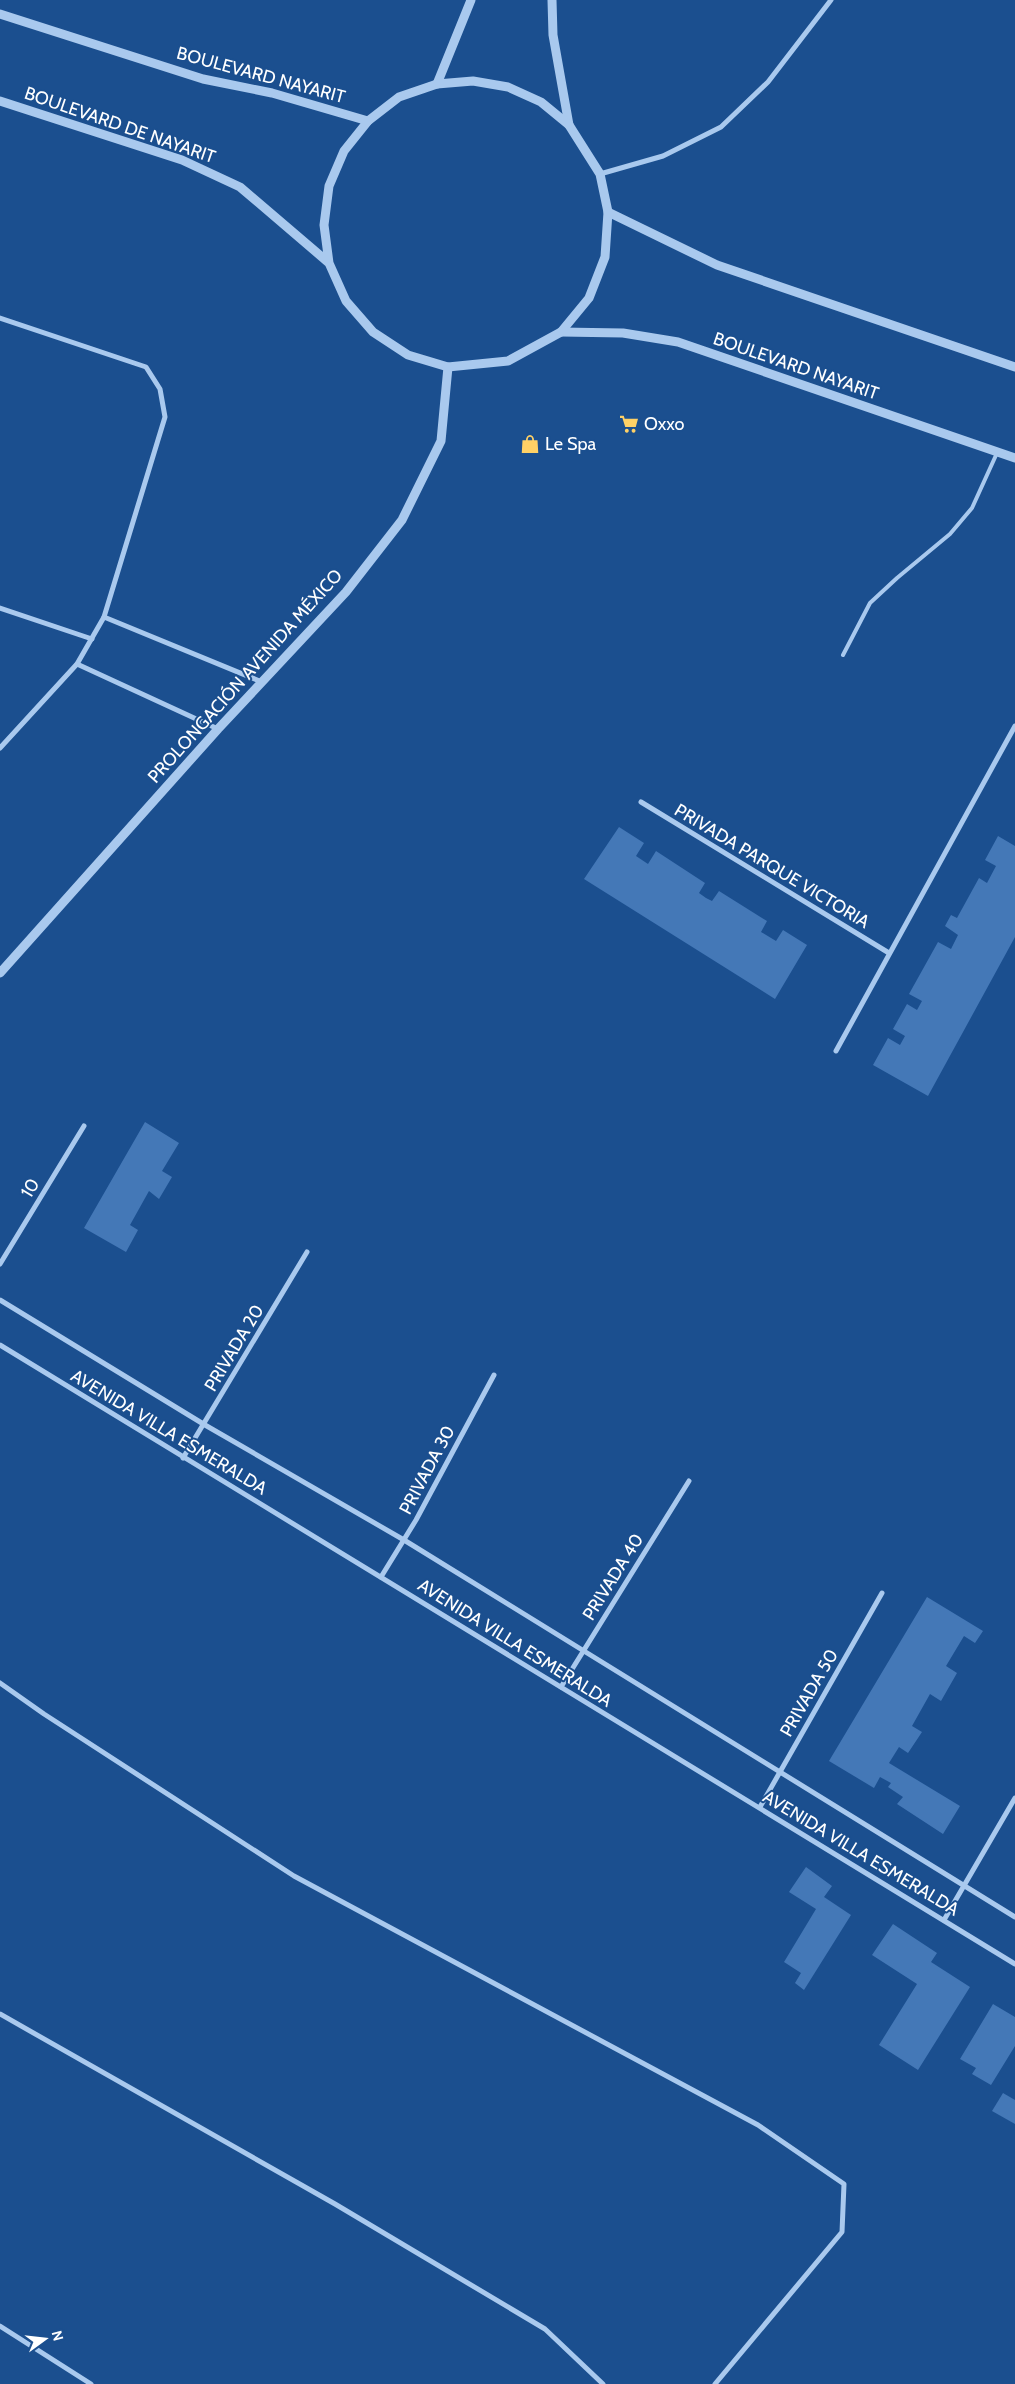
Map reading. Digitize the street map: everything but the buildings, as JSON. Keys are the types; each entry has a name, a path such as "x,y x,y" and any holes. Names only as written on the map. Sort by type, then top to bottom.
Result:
{"street":[{"path":"436,84 471,0"},
{"path":"552,0 553,35 569,125"},
{"path":"600,174 662,156 721,128 768,82 832,0"},
{"name":"BOULEVARD NAYARIT","path":"0,14 202,79 272,93 368,121"},
{"name":"BOULEVARD DE NAYARIT","path":"0,101 182,160 240,187 329,263 346,301 373,332 408,355 448,366 508,361 561,332 589,298 605,256 608,212 600,174 569,125 541,102 508,88 473,81 436,84 400,97 368,121"},
{"path":"329,263 324,225 329,186 344,151 368,121"},
{"path":"608,212 716,265 1015,367"},
{"path":"0,318 146,367 160,390 165,417 104,617 77,664 0,748"},
{"name":"BOULEVARD NAYARIT","path":"561,332 623,333 678,342 1015,458"},
{"name":"PROLONGACIÓN AVENIDA MÉXICO","path":"0,973 218,729 346,592 402,520 441,441 448,366"},
{"path":"0,608 92,639"},
{"path":"104,617 262,682"},
{"path":"77,664 218,729"},
{"path":"836,1051 1015,726"},
{"name":"PRIVADA PARQUE VICTORIA","path":"641,802 889,953"},
{"name":"10","path":"0,1264 84,1126"},
{"name":"PRIVADA 20","path":"183,1458 205,1425 307,1252"},
{"name":"AVENIDA VILLA ESMERALDA","path":"0,1300 205,1425 404,1540 1015,1917"},
{"name":"AVENIDA VILLA ESMERALDA","path":"0,1345 1015,1964"},
{"name":"PRIVADA 30","path":"381,1577 404,1540 494,1374"},
{"name":"PRIVADA 40","path":"561,1687 689,1481"},
{"name":"PRIVADA 50","path":"760,1808 882,1593"},
{"path":"0,1683 52,1720 294,1876 758,2125 844,2184 842,2232 715,2384"},
{"path":"944,1920 1015,1798"},
{"path":"0,2014 335,2204 545,2329 603,2384"},
{"path":"0,2326 91,2384"}],"lane":[{"path":"843,655 870,603 950,534 972,508 997,453"}],"place":[{"name":"Oxxo","path":"629,424"},
{"name":"Le Spa","path":"530,444"}]}
